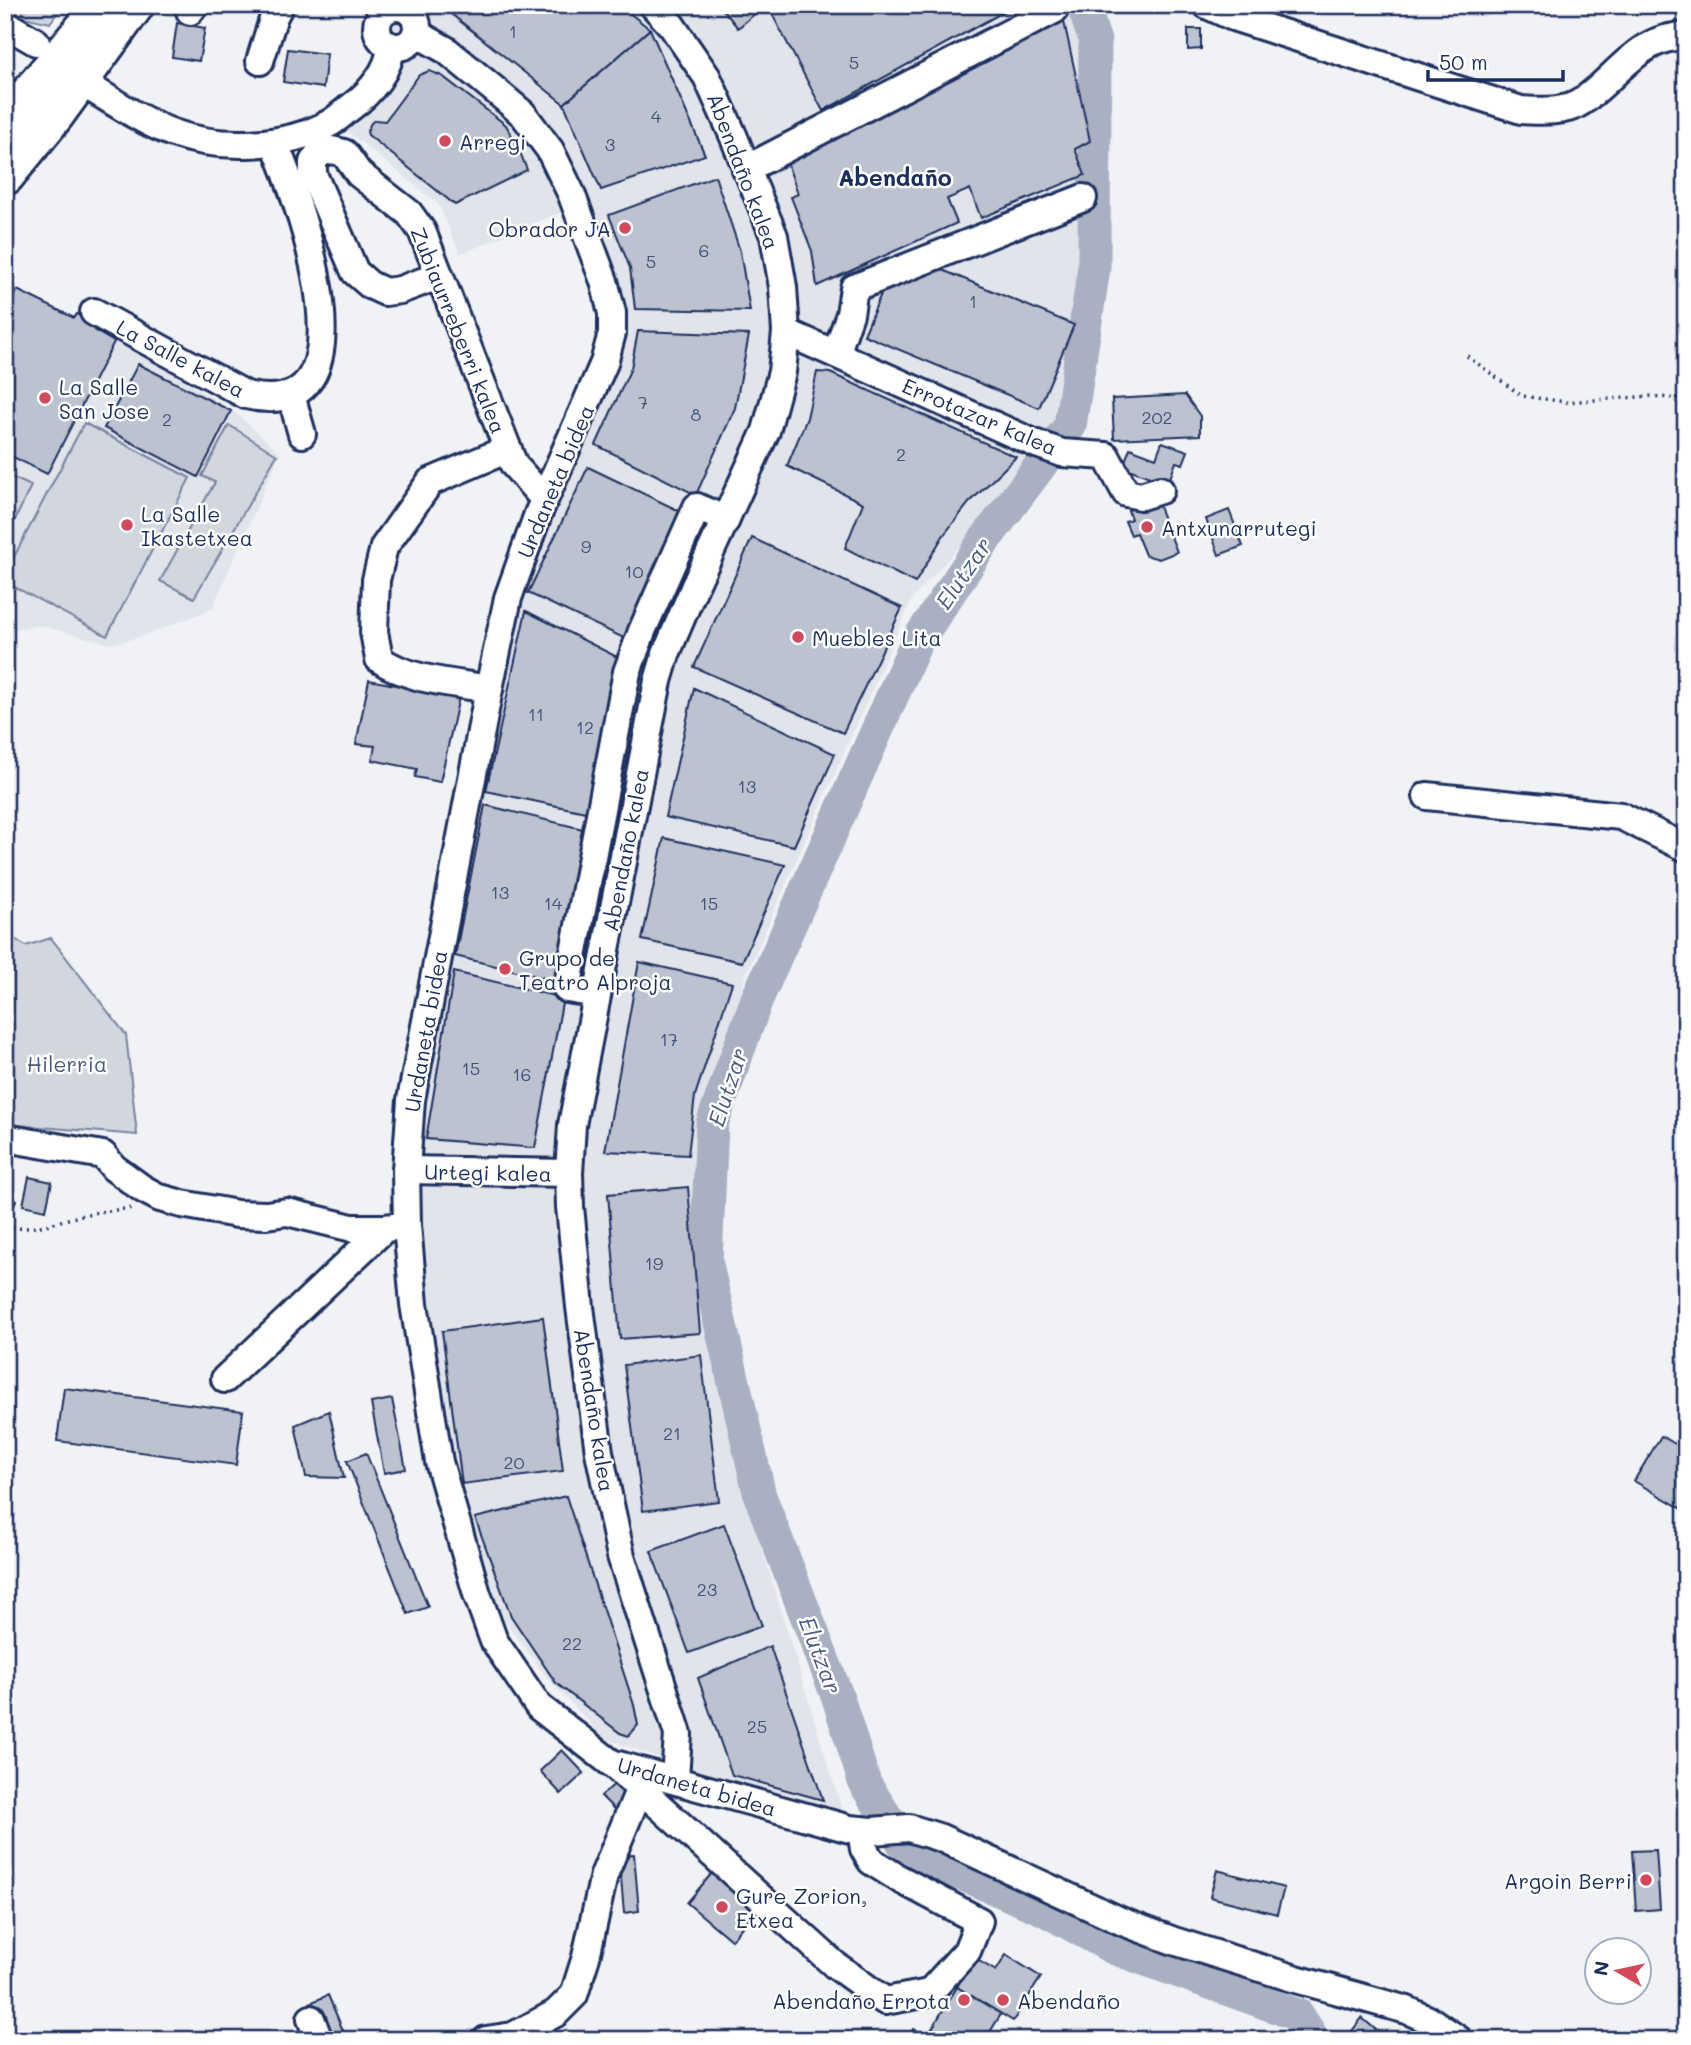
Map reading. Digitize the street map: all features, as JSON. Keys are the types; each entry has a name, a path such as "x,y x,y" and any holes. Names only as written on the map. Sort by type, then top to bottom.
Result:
{"highway":[{"path":"5,124 86,27 101,5"},
{"path":"5,175 54,115 134,5"}],"street":[{"path":"260,61 280,5"},
{"name":"Abendaño kalea","path":"653,5 673,26 707,77 747,169 774,236 783,287 786,332 782,372 766,431 666,654 658,681 572,1125 569,1173 580,1307 599,1452 621,1556 678,1734 675,1779"},
{"path":"1207,5 1233,17 1521,110 1548,111 1579,103 1642,48 1672,36 1686,36"},
{"path":"747,169 1054,10"},
{"path":"89,87 151,124 198,140 274,142 300,136 330,123 360,100 375,84 391,56 391,46 380,38 378,33 380,17 403,13"},
{"name":"Urdaneta bidea","path":"403,13 523,114 536,131 562,172 604,281 612,313 612,333 604,363 544,499 508,598 411,1100 406,1170 396,1226 414,1304 439,1462 477,1594 494,1641 538,1707 611,1763 850,1829 909,1828 941,1838 1123,1922 1296,1979 1398,2007 1431,2021 1460,2040"},
{"path":"5,24 36,42"},
{"path":"274,142 314,257 321,311 320,357 308,383 291,395 302,434"},
{"name":"Zubiaurreberri kalea","path":"438,276 400,290 385,292 370,285 355,272 313,174 313,162 320,153 332,150 344,153 359,174 409,213 422,231 513,465 544,499"},
{"path":"836,354 850,314 854,288 1083,198"},
{"name":"La Salle kalea","path":"94,312 246,395 265,399 291,395"},
{"name":"Errotazar kalea","path":"786,332 1034,443 1062,453 1106,456 1126,493 1141,496 1160,491"},
{"path":"489,689 407,674 391,668 379,659 374,632 376,580 384,547 430,482 508,449"},
{"path":"1427,796 1621,816 1686,848"},
{"path":"5,1138 103,1155 114,1168 143,1189 165,1200 237,1214 265,1215 287,1212 352,1228 396,1226"},
{"name":"Urtegi kalea","path":"406,1170 569,1173"},
{"path":"225,1379 396,1226"},
{"path":"611,1763 835,1965 885,2001 929,1993 967,1951 979,1921 871,1861 864,1849 867,1830"},
{"path":"485,2040 513,2036 556,2013 573,1995 586,1956 604,1875 640,1788"}],"path":[{"path":"403,13 430,5"},
{"path":"1467,356 1522,396 1566,402 1653,396 1686,400"},
{"path":"5,1227 43,1228 60,1220 90,1213 136,1208 165,1200"}],"shaded area":[{"path":"396,5 1101,5 1109,37 1113,152 1097,336 1032,467 912,599 744,979 715,1191 733,1334 747,1500 842,1810 716,1779 604,1738 549,1680 486,1597 409,1255 411,1141 522,568 618,352 587,202 460,254 438,204 347,131"},
{"name":"La Salle Ikastetxea","path":"14,287 113,336 236,413 280,453 212,609 137,638 110,644 38,625 5,631 5,302"}],"green space":[{"path":"21,5 63,5 50,23 24,17"},
{"path":"84,423 190,478 107,636 5,582 5,574"},
{"path":"229,425 277,455 194,598 160,581 215,482 202,476"},
{"path":"5,474 31,486 7,537 5,536"},
{"name":"Hilerria","path":"5,933 26,946 51,938 126,1035 137,1135 5,1124"}],"building":[{"path":"446,5 619,5 650,29 564,104 445,9"},
{"path":"719,5 765,5 738,28"},
{"path":"790,5 1016,5 823,111 772,14"},
{"path":"1063,17 1090,141 1075,149 1085,175 981,218 970,189 947,199 957,223 817,286 812,251 791,197 798,194 785,157"},
{"path":"177,23 205,28 199,61 172,57"},
{"path":"650,29 705,155 601,190 564,104"},
{"path":"1188,29 1201,29 1201,49 1188,50"},
{"path":"288,49 327,54 323,88 283,82"},
{"name":"Arregi","path":"429,71 442,76 506,125 527,170 455,205 368,135 371,123 375,120 385,121 419,75"},
{"path":"715,176 740,251 750,311 635,309 630,268 609,215"},
{"path":"928,264 1074,325 1039,408 864,335 885,284"},
{"name":"La Salle San Jose","path":"17,290 74,318 77,314 99,325 95,331 114,342 47,474 5,453 5,311"},
{"path":"638,331 749,335 735,408 696,495 596,445 631,368"},
{"path":"138,364 231,411 198,477 104,428"},
{"path":"817,372 830,373 1016,457 969,503 943,536 915,583 845,548 863,503 787,466 807,418"},
{"path":"1185,395 1200,416 1200,435 1114,439 1112,399"},
{"path":"1162,442 1188,451 1183,464 1176,462 1168,484 1123,467 1130,448 1156,458"},
{"path":"588,467 690,516 630,641 528,593"},
{"name":"Antxunarrutegi","path":"1156,499 1177,552 1159,559 1145,555 1136,533 1131,535 1125,521 1131,519 1128,510"},
{"path":"1229,510 1243,546 1219,555 1206,519"},
{"name":"Muebles Lita","path":"752,538 902,608 843,733 694,667"},
{"path":"526,611 625,661 595,814 486,791"},
{"path":"369,680 459,697 440,782 415,777 417,769 372,760 375,746 356,744"},
{"path":"694,688 835,754 794,846 665,817"},
{"path":"485,805 595,832 565,983 455,956"},
{"path":"664,838 785,865 742,962 642,940"},
{"path":"639,962 732,983 695,1096 688,1155 605,1151"},
{"path":"454,972 563,998 535,1148 426,1139"},
{"path":"29,1177 52,1182 46,1210 23,1205"},
{"path":"688,1187 700,1333 620,1339 608,1194"},
{"path":"5,1195 16,1200 8,1222 5,1221"},
{"path":"543,1317 563,1471 462,1484 442,1331"},
{"path":"701,1355 719,1501 643,1511 624,1365"},
{"path":"64,1388 243,1411 236,1465 57,1441"},
{"path":"392,1399 406,1469 384,1473 371,1403"},
{"path":"329,1411 344,1478 306,1477 295,1425"},
{"path":"1661,1436 1686,1450 1686,1511 1634,1481"},
{"path":"366,1453 428,1607 408,1614 347,1461"},
{"path":"566,1496 634,1705 638,1725 629,1736 620,1733 556,1683 511,1616 475,1518"},
{"path":"724,1524 762,1626 689,1653 651,1551"},
{"path":"770,1646 823,1800 732,1775 698,1678"},
{"path":"562,1750 584,1773 561,1794 540,1771"},
{"path":"617,1782 628,1795 618,1813 601,1796"},
{"name":"Argoin Berri","path":"1656,1850 1660,1909 1636,1911 1632,1851"},
{"path":"634,1854 639,1911 624,1913 619,1855"},
{"path":"1217,1870 1284,1888 1277,1914 1210,1897"},
{"name":"Gure Zorion, Etxea","path":"712,1873 756,1910 731,1940 687,1903"},
{"name":"Abendaño","path":"1006,1955 1041,1977 1013,2021 957,1987 974,1958 996,1971"},
{"name":"Abendaño Errota","path":"957,1987 1001,2014 985,2040 936,2040 928,2035"},
{"path":"328,1995 347,2040 327,2040 310,2003"},
{"path":"1362,2018 1388,2040 1345,2040"},
{"path":"913,2029 928,2035 936,2040 909,2040"}],"waterway":[{"name":"Elutzar","path":"1083,5 1095,41 1094,268 1070,426 984,541 916,643 757,999 712,1124 706,1261 760,1496 838,1698 865,1784 909,1852 1045,1910 1113,1948 1298,2015 1314,2040"}],"place":[{"name":"Arregi","path":"445,141"},
{"name":"Obrador JA","path":"625,228"},
{"name":"La Salle San Jose","path":"45,398"},
{"name":"La Salle Ikastetxea","path":"127,525"},
{"name":"Antxunarrutegi","path":"1147,527"},
{"name":"Muebles Lita","path":"798,637"},
{"name":"Grupo de Teatro Alproja","path":"505,969"},
{"name":"Argoin Berri","path":"1646,1880"},
{"name":"Gure Zorion, Etxea","path":"722,1907"},
{"name":"Abendaño Errota","path":"964,2000"},
{"name":"Abendaño","path":"1003,2000"}],"district":[{"name":"Abendaño","path":"895,177"}]}
